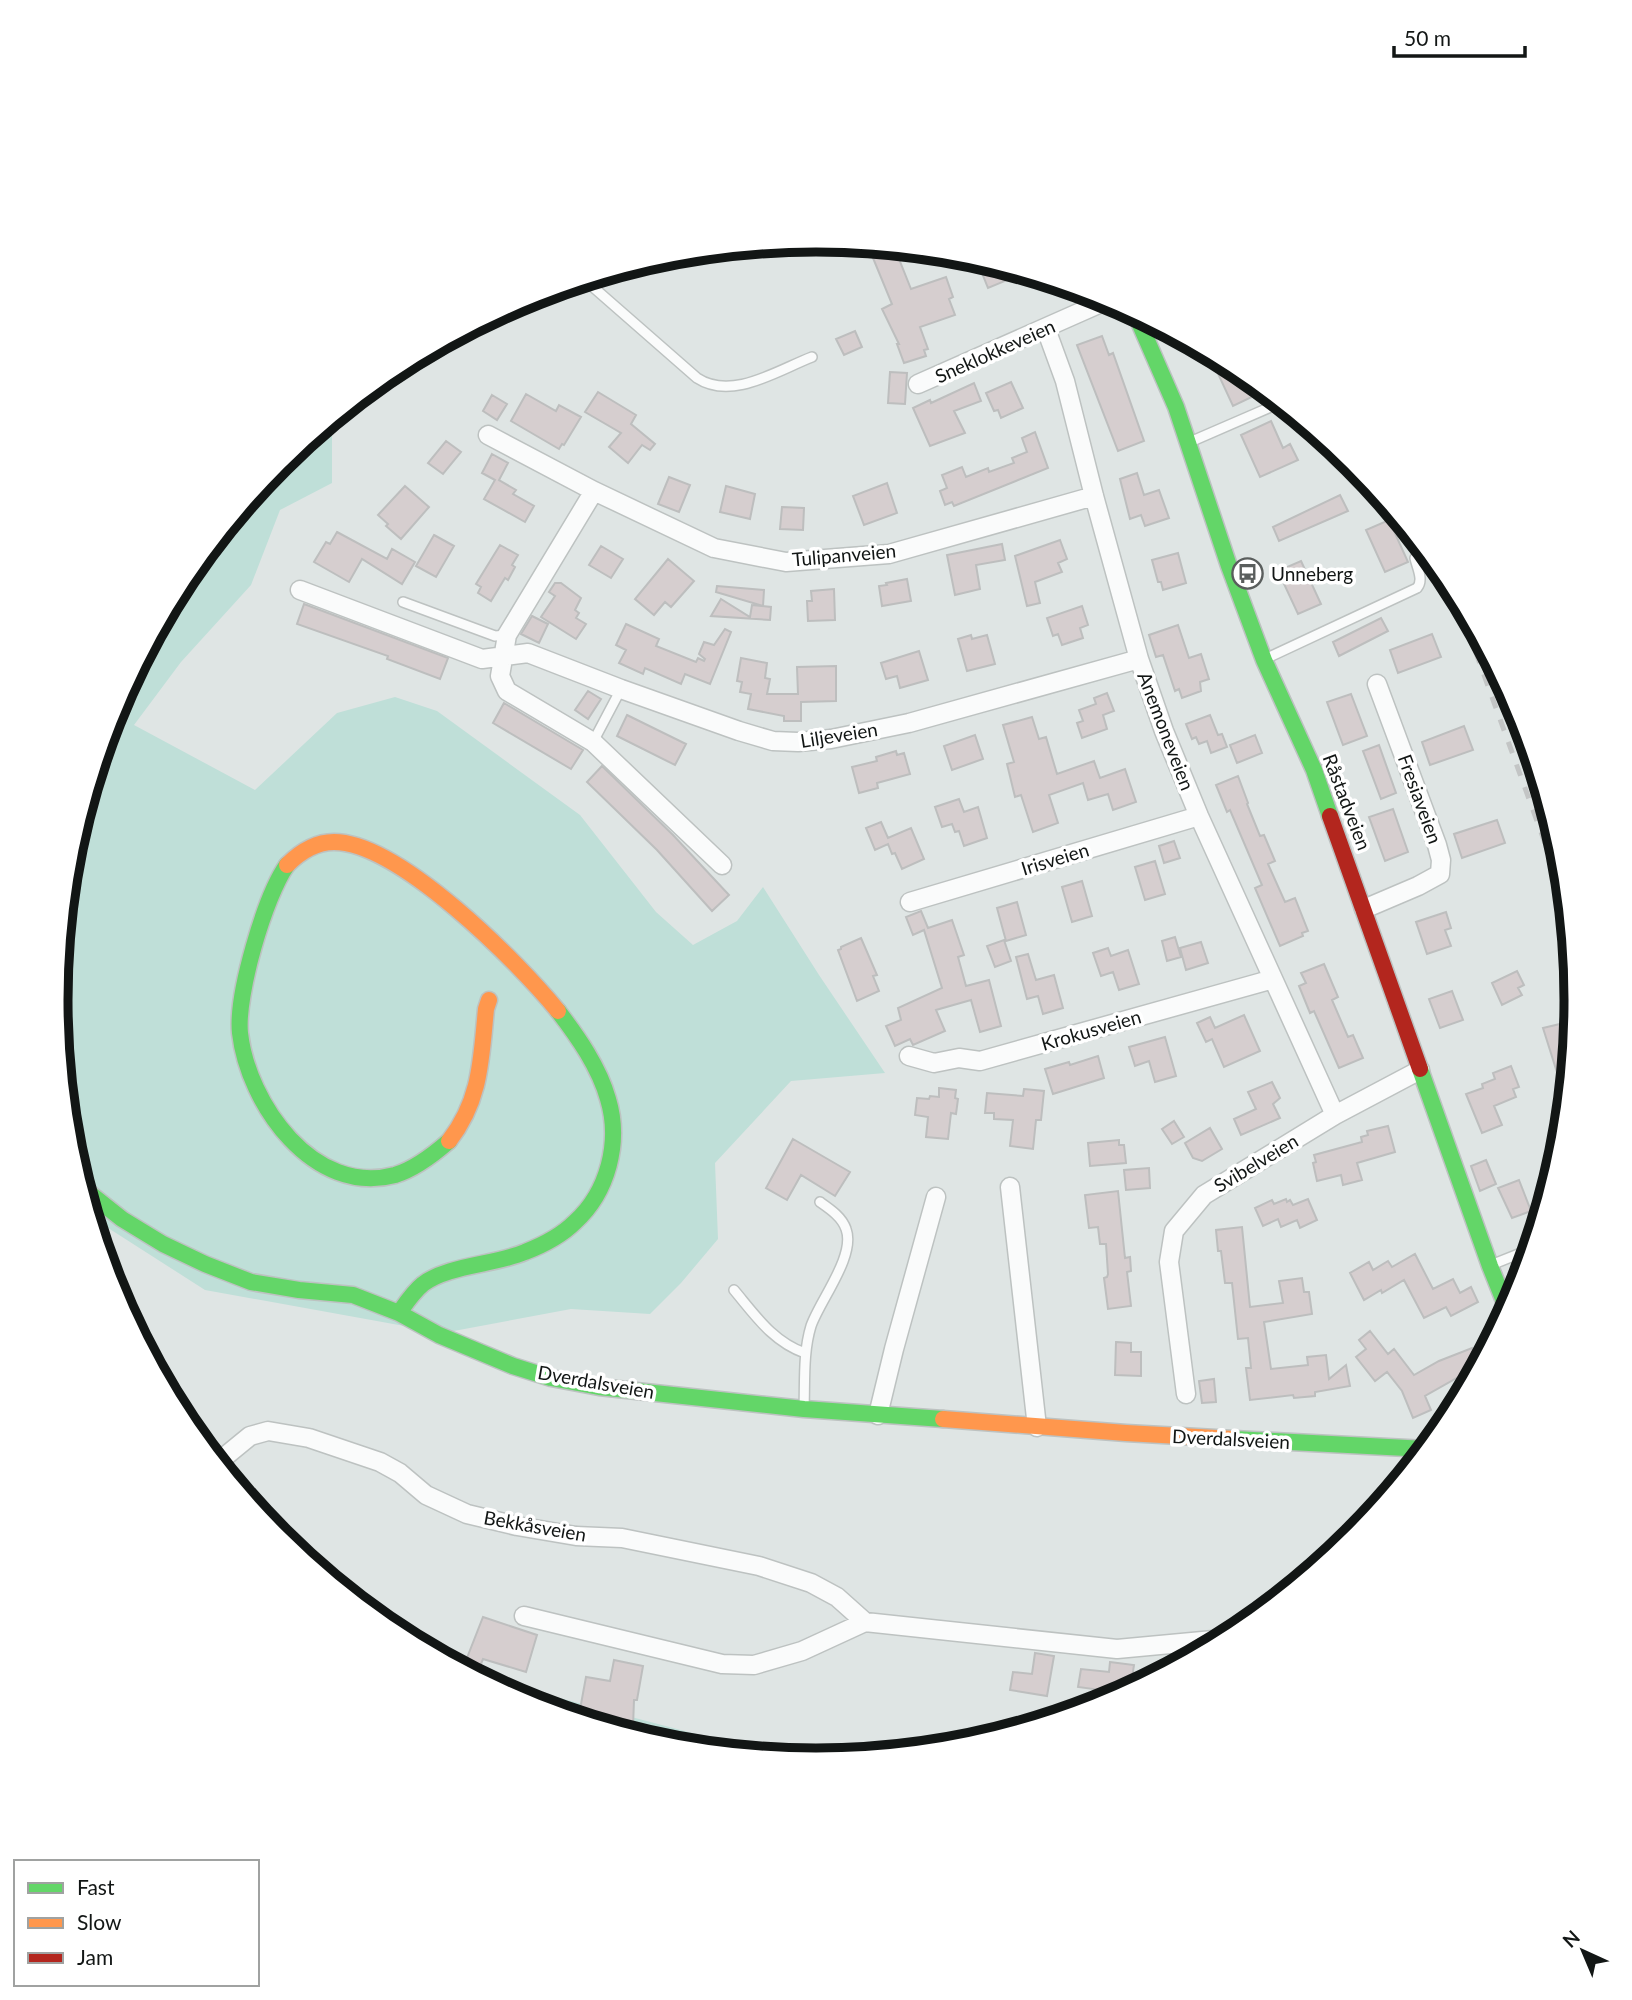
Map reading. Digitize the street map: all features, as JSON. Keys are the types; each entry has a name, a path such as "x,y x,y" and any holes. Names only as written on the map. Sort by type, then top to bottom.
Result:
{"street":[{"name":"Sneklokkeveien","path":"918,384 1095,306"},
{"name":"Råstadveien","path":"1141,326 1163,375 1228,566 1264,660 1314,770 1502,1297"},
{"name":"Anemoneveien","path":"1046,329 1065,382 1139,659 1164,731 1199,816 1335,1115"},
{"name":"Tulipanveien","path":"488,435 594,491 714,548 786,562 889,554 1094,496"},
{"path":"594,491 507,635 500,676 507,691 593,742 722,865"},
{"name":"Liljeveien","path":"300,590 482,659 528,653 621,689 773,741 831,739 909,723 1139,659"},
{"name":"Fresiaveien","path":"1364,909 1427,881 1440,874 1442,869 1437,845 1377,684"},
{"name":"Irisveien","path":"910,902 1199,816"},
{"path":"399,1313 419,1287 429,1280 457,1269 479,1266 526,1252 562,1233 581,1215 609,1170 613,1143 609,1100 602,1082 554,1006 452,906 422,881 368,850 340,842 323,843 304,850 280,874 244,981 240,1030 251,1078 264,1103 284,1132 315,1161 335,1172 365,1177 395,1175 421,1164 443,1147 459,1132 471,1108 489,1000"},
{"name":"Krokusveien","path":"909,1056 934,1063 959,1058 980,1061 1273,979"},
{"name":"Svibelveien","path":"1186,1394 1169,1262 1174,1231 1204,1195 1335,1115 1420,1070"},
{"path":"1010,1187 1037,1427"},
{"path":"878,1415 936,1197"},
{"name":"Dverdalsveien","path":"95,1198 122,1219 163,1244 205,1264 251,1282 353,1295 399,1313 439,1335 513,1366 551,1378 599,1387 804,1409 1037,1427 1413,1449"},
{"name":"Bekkåsveien","path":"224,1456 250,1436 268,1431 309,1438 380,1462 400,1473 426,1495 467,1514 576,1536 622,1538 760,1566 811,1583 837,1597 865,1622"},
{"path":"524,1616 722,1664 754,1665 802,1651 865,1622 1117,1649 1201,1641"}],"lane":[{"path":"593,287 696,378 710,385 739,385 812,357"},
{"path":"1188,443 1271,407"},
{"path":"1264,660 1417,588 1420,578 1415,558"},
{"path":"403,602 495,636 507,635"},
{"path":"593,742 621,689"},
{"path":"804,1409 805,1353 811,1325 845,1258 848,1239 846,1228 834,1211 820,1202"},
{"path":"1490,1266 1519,1254"},
{"path":"734,1290 772,1335 805,1353"}],"green space":[{"path":"332,431 332,483 280,510 251,585 181,662 134,725 255,790 337,713 395,697 437,711 580,815 656,912 693,945 737,921 763,887 885,1073 791,1081 715,1163 718,1239 681,1283 650,1314 571,1309 443,1333 205,1290 103,1225 83,1146 70,1049 68,1000 75,902 94,806 108,760 145,669 168,626 194,585 254,507 287,471"},
{"path":"548,1695 725,1742 622,1722 547,1697"}],"building":[{"path":"879,255 898,257 911,289 946,277 953,297 949,299 955,315 920,327 928,349 924,350 926,356 904,363 899,344 882,309 892,304 873,258"},
{"path":"981,271 1011,278 988,288"},
{"path":"855,331 862,347 844,355 836,339"},
{"path":"1102,336 1109,355 1113,353 1144,441 1118,451 1077,345"},
{"path":"1215,368 1255,395 1233,406"},
{"path":"890,372 907,373 905,404 888,403"},
{"path":"1011,382 1023,408 1001,418 998,410 994,411 986,393"},
{"path":"974,383 981,401 954,411 965,433 930,446 913,408 930,400 931,403"},
{"path":"598,392 636,415 631,424 655,444 650,450 642,445 628,463 609,447 621,433 585,412"},
{"path":"526,394 556,411 559,405 581,417 559,449 511,421"},
{"path":"492,395 507,404 497,420 483,411"},
{"path":"1271,421 1283,448 1290,444 1298,460 1260,477 1241,435"},
{"path":"1035,432 1048,468 954,506 952,502 945,505 940,491 947,488 942,475 962,467 966,477 988,468 989,472 1014,463 1012,458 1027,452 1022,438"},
{"path":"446,441 461,452 443,474 428,463"},
{"path":"492,454 508,463 499,480 516,490 513,494 534,506 525,522 484,499 495,480 482,473"},
{"path":"1137,473 1144,495 1159,490 1169,518 1145,526 1141,515 1130,519 1120,479"},
{"path":"669,477 690,485 679,512 658,504"},
{"path":"887,483 897,513 864,525 853,496"},
{"path":"405,486 429,507 401,539 378,515"},
{"path":"726,486 755,494 750,519 720,512"},
{"path":"1340,495 1348,511 1279,541 1273,527"},
{"path":"782,507 804,508 803,530 780,529"},
{"path":"1389,520 1408,562 1385,572 1366,530"},
{"path":"337,532 387,559 392,549 415,562 402,584 362,559 349,582 314,562 326,542 330,544"},
{"path":"434,535 454,546 436,577 416,566"},
{"path":"1060,540 1067,559 1058,563 1062,572 1035,582 1040,603 1027,606 1015,556"},
{"path":"1002,544 1005,560 976,565 980,589 955,595 947,555"},
{"path":"500,545 518,555 508,580 505,578 491,601 478,593 481,587 476,584"},
{"path":"601,546 623,559 611,578 589,565"},
{"path":"1178,553 1186,583 1163,590 1152,560"},
{"path":"668,559 694,581 671,607 665,602 654,615 635,599"},
{"path":"1301,561 1321,604 1298,614 1278,571"},
{"path":"907,579 911,601 882,606 879,586"},
{"path":"555,583 561,583 581,598 575,610 579,613 576,618 586,624 576,639 541,617 555,596 549,592"},
{"path":"717,586 764,590 763,606 716,592"},
{"path":"834,589 835,620 808,621 807,601 812,601 811,591"},
{"path":"721,599 750,617 752,605 771,607 770,620 711,616"},
{"path":"304,604 448,658 440,679 387,659 388,656 297,624"},
{"path":"1082,606 1088,625 1080,628 1083,638 1062,645 1058,634 1053,636 1047,618"},
{"path":"532,616 548,624 539,643 521,634"},
{"path":"1381,618 1388,631 1339,656 1333,642"},
{"path":"626,624 659,639 656,646 696,662 698,658 704,661 705,659 699,654 704,642 714,645 725,629 731,632 710,684 685,674 681,684 645,668 643,674 619,663 626,650 616,645"},
{"path":"1178,625 1189,658 1201,654 1209,679 1200,682 1201,691 1182,698 1179,689 1175,691 1163,655 1156,657 1149,635"},
{"path":"1432,634 1441,657 1398,673 1390,650"},
{"path":"971,635 972,639 987,635 995,664 967,671 958,639"},
{"path":"919,651 928,680 900,688 897,676 886,679 881,663"},
{"path":"741,658 767,663 765,678 770,679 767,694 798,694 797,667 836,666 836,701 801,702 801,721 784,721 784,716 748,709 751,694 740,692 742,682 737,681"},
{"path":"588,691 601,699 588,719 575,710"},
{"path":"1107,693 1114,711 1103,715 1107,729 1082,738 1077,723 1083,721 1079,710 1096,704 1094,698"},
{"path":"1351,694 1367,736 1343,745 1327,702"},
{"path":"504,703 583,750 571,769 493,723"},
{"path":"627,715 686,744 675,765 617,736"},
{"path":"1210,715 1218,735 1222,734 1227,747 1211,753 1207,741 1199,744 1196,737 1192,739 1186,724"},
{"path":"1032,717 1039,739 1046,737 1057,774 1094,761 1100,778 1125,769 1136,802 1113,810 1108,794 1088,800 1083,783 1049,795 1058,823 1033,832 1021,795 1015,797 1007,764 1014,762 1003,725"},
{"path":"1464,726 1473,750 1430,765 1422,742"},
{"path":"975,735 983,759 952,770 944,746"},
{"path":"1255,735 1262,753 1237,763 1230,745"},
{"path":"1379,745 1396,793 1381,799 1363,751"},
{"path":"896,751 897,755 904,753 910,774 877,783 878,788 859,793 852,767 877,761 876,757"},
{"path":"602,766 673,835 729,895 712,911 657,850 587,782"},
{"path":"1238,776 1260,836 1264,835 1275,861 1268,864 1285,902 1295,898 1308,931 1280,946 1255,888 1262,885 1230,810 1227,812 1216,785"},
{"path":"959,799 964,812 978,807 987,838 964,846 959,831 955,832 952,824 942,827 935,807"},
{"path":"1393,809 1408,852 1385,861 1369,817"},
{"path":"1497,820 1505,843 1462,858 1454,834"},
{"path":"881,822 888,838 911,828 924,859 902,869 888,844 875,850 866,828"},
{"path":"1174,841 1180,858 1164,863 1159,846"},
{"path":"1155,861 1165,894 1145,900 1135,867"},
{"path":"1082,881 1092,916 1072,922 1062,887"},
{"path":"1017,902 1026,935 1006,941 997,908"},
{"path":"921,911 928,928 952,920 964,955 958,957 966,986 989,980 1001,1026 980,1032 971,1000 936,1010 945,1031 913,1045 910,1039 895,1046 886,1026 901,1020 898,1008 942,988 924,930 913,935 906,917"},
{"path":"1446,912 1451,928 1445,930 1451,946 1427,954 1416,922"},
{"path":"1175,937 1181,957 1167,961 1162,941"},
{"path":"861,938 877,975 873,976 879,991 857,1001 838,950"},
{"path":"1004,940 1011,961 995,967 987,946"},
{"path":"1201,942 1208,963 1186,970 1180,948"},
{"path":"1108,948 1111,956 1128,950 1139,984 1119,990 1113,972 1101,976 1093,953"},
{"path":"1028,954 1036,980 1054,975 1063,1008 1043,1014 1038,996 1027,999 1016,957"},
{"path":"1324,964 1338,997 1332,1000 1348,1037 1353,1035 1363,1058 1339,1068 1314,1011 1310,1013 1299,986 1306,983 1301,973"},
{"path":"1517,971 1524,985 1518,988 1522,995 1502,1005 1492,983"},
{"path":"1452,991 1463,1020 1440,1028 1429,999"},
{"path":"1244,1015 1260,1051 1224,1067 1212,1039 1206,1042 1197,1023 1210,1017 1215,1028"},
{"path":"1563,1023 1559,1079 1543,1028"},
{"path":"1165,1037 1176,1076 1155,1082 1149,1061 1135,1066 1129,1047"},
{"path":"1098,1056 1104,1078 1053,1094 1045,1069"},
{"path":"1511,1066 1519,1087 1513,1089 1516,1097 1494,1106 1502,1125 1482,1133 1466,1094 1483,1088 1482,1084 1495,1079 1493,1073"},
{"path":"1272,1082 1280,1098 1273,1104 1280,1118 1241,1135 1234,1119 1256,1109 1248,1092"},
{"path":"939,1088 956,1090 955,1098 958,1099 956,1114 951,1113 948,1139 926,1137 928,1117 915,1115 917,1098 939,1097"},
{"path":"1024,1089 1044,1091 1041,1120 1036,1120 1033,1149 1010,1146 1013,1120 994,1119 994,1113 985,1113 987,1093 1023,1096"},
{"path":"1174,1121 1184,1137 1172,1144 1162,1129"},
{"path":"1388,1126 1395,1152 1357,1163 1362,1180 1343,1185 1341,1175 1317,1181 1314,1155 1362,1142 1361,1137 1368,1135 1367,1131"},
{"path":"1210,1128 1222,1149 1202,1161 1193,1158 1185,1143"},
{"path":"793,1139 850,1172 835,1196 801,1175 787,1200 766,1188"},
{"path":"1119,1140 1119,1145 1124,1145 1126,1163 1090,1166 1088,1143"},
{"path":"1486,1160 1496,1184 1480,1191 1471,1166"},
{"path":"1149,1168 1150,1188 1126,1190 1124,1170"},
{"path":"1519,1180 1531,1211 1512,1218 1498,1188"},
{"path":"1118,1191 1125,1258 1130,1257 1131,1271 1127,1272 1131,1306 1108,1309 1104,1278 1108,1274 1106,1244 1100,1244 1098,1227 1089,1228 1085,1195"},
{"path":"1286,1199 1293,1205 1308,1199 1317,1220 1300,1228 1297,1220 1281,1227 1278,1219 1263,1226 1255,1208 1272,1200 1274,1204"},
{"path":"1242,1227 1250,1307 1283,1303 1279,1281 1302,1278 1304,1292 1309,1292 1312,1314 1264,1322 1271,1369 1308,1365 1307,1357 1326,1355 1329,1379 1346,1365 1350,1386 1315,1392 1315,1396 1294,1398 1293,1395 1250,1400 1246,1368 1251,1368 1248,1338 1238,1339 1232,1283 1225,1283 1216,1230"},
{"path":"1415,1254 1433,1289 1453,1279 1460,1293 1471,1287 1478,1302 1451,1316 1446,1307 1424,1318 1404,1280 1364,1300 1350,1273 1369,1262 1373,1270 1388,1261 1392,1267"},
{"path":"1370,1331 1388,1354 1394,1349 1414,1375 1439,1361 1472,1348 1475,1354 1464,1374 1425,1396 1431,1410 1413,1418 1402,1391 1387,1372 1375,1381 1356,1357 1366,1349 1359,1340"},
{"path":"1116,1342 1131,1343 1131,1352 1141,1352 1141,1376 1115,1375"},
{"path":"1214,1379 1216,1402 1202,1403 1199,1381"},
{"path":"483,1617 537,1635 526,1672 483,1659 479,1668 466,1661"},
{"path":"1035,1653 1054,1656 1047,1696 1010,1690 1013,1672 1032,1674"},
{"path":"614,1660 643,1666 637,1700 634,1700 633,1725 580,1709 586,1677 610,1681"},
{"path":"1110,1662 1134,1665 1132,1678 1103,1690 1078,1687 1081,1669 1109,1672"}],"railway":[{"path":"1471,639 1549,854"}],"traffic: fast":[{"path":"1141,326 1176,407 1229,566 1264,660 1314,770 1330,816"},
{"path":"287,865 261,922 247,971 240,1016 240,1033 246,1060 256,1088 271,1115 290,1139 312,1158 338,1172 365,1178 395,1175 410,1169 449,1141"},
{"path":"399,1313 416,1290 433,1278 513,1256 552,1240 575,1222 596,1196 609,1165 612,1115 604,1087 593,1064 558,1011"},
{"path":"1420,1069 1502,1297"},
{"path":"95,1198 122,1219 163,1244 205,1264 251,1282 353,1295 399,1313 439,1335 513,1366 551,1378 599,1387 804,1409 943,1419"},
{"path":"1234,1439 1414,1448"}],"traffic: slow":[{"path":"287,865 308,849 334,842 361,847 391,862 423,883 487,936 558,1011"},
{"path":"449,1141 468,1110 478,1078 489,1000"},
{"path":"943,1419 1234,1439"}],"traffic: jam":[{"path":"1330,816 1420,1069"}],"place":[{"name":"Unneberg","path":"1248,574"}]}
